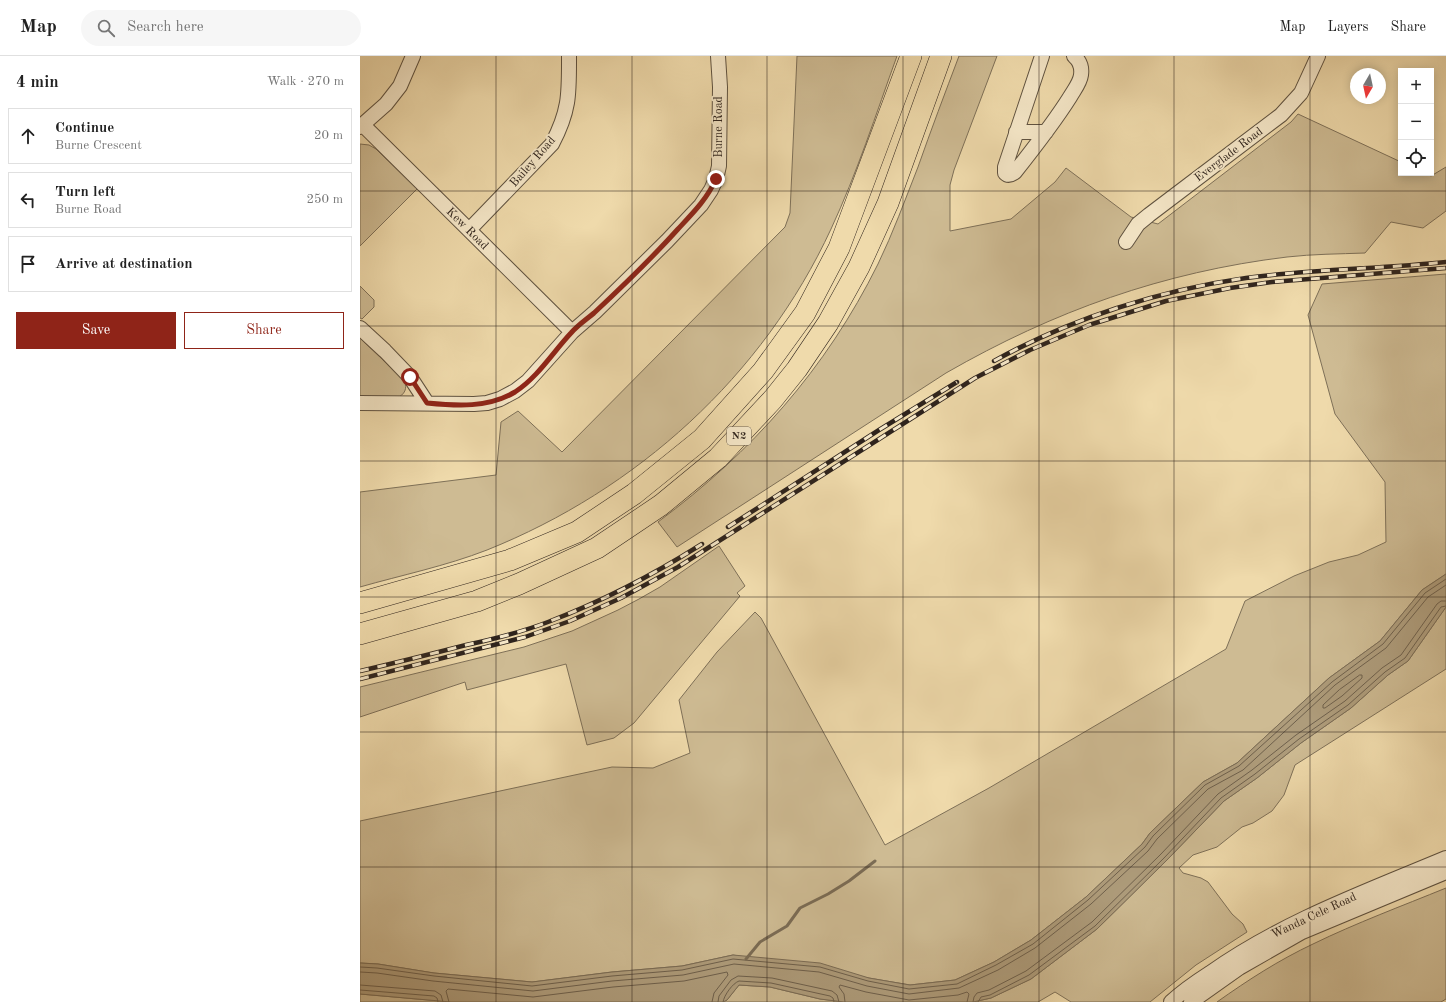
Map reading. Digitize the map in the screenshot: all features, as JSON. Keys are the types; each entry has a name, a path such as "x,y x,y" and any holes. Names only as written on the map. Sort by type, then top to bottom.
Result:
{"highway":[{"name":"N2","path":"360,603 510,560 577,532 634,494 702,439 763,371 805,313 839,248 911,56"},
{"name":"N2","path":"360,634 477,601 519,584 597,548 661,505 718,458 772,399 797,369 828,323 860,267 888,203 941,56"}],"street":[{"path":"361,126 386,104 400,86 413,56"},
{"name":"Bailey Road","path":"469,230 552,144 561,128 567,108 569,97 569,56"},
{"name":"Burne Road","path":"360,403 427,403 448,405 488,403 500,399 515,391 528,381 572,332 595,312 667,241 701,205 711,190 716,179 719,166 720,94 718,56"},
{"path":"1042,56 1005,167 1005,173 1008,175 1012,175 1015,172 1046,132 1080,80 1081,67 1074,56"},
{"name":"Everglade Road","path":"1126,242 1138,224 1281,115 1301,93 1318,56"},
{"name":"Kew Road","path":"361,126 572,332"},
{"path":"1016,132 1046,132"},
{"path":"360,328 410,377 427,403"},
{"name":"Wanda Cele Road","path":"1171,1002 1181,993 1235,955 1300,919 1446,858"},
{"name":"Wanda Cele Road","path":"1191,1002 1239,968 1302,932 1446,872"}],"shaded area":[{"path":"797,56 897,56 858,165 831,229 803,283 770,333 732,379 690,422 644,461 594,495 542,525 487,550 440,566 360,587 360,492 496,475 501,422 518,411 562,452 785,227 790,213"},
{"path":"959,56 997,56 954,170 950,185 950,231 1011,219 1055,182 1066,168 1131,217 1158,224 1291,122 1298,114 1398,161 1398,176 1434,176 1434,174 1446,167 1446,211 1423,228 1391,222 1365,253 1287,257 1197,273 1110,297 1027,331 946,373 677,547 658,522 725,467 755,437 784,406 835,339 878,264 894,228"},
{"path":"360,144 369,145 376,149 417,189 360,246"},
{"path":"1446,274 1446,574 1422,590 1380,641 1329,678 1237,763 1203,782 1150,833 1142,844 1086,897 1031,940 994,962 955,980 910,985 733,955 682,966 612,972 532,982 434,973 378,964 360,963 360,821 612,767 653,768 690,753 679,700 717,652 755,612 761,618 885,845 989,788 1226,649 1245,601 1294,576 1329,562 1358,555 1386,542 1385,482 1335,414 1308,315 1322,284"},
{"path":"360,286 374,300 374,307 362,319 360,318"},
{"path":"360,338 403,379 406,389 399,397 360,398"},
{"path":"719,546 745,586 737,593 740,596 634,723 614,738 587,745 566,664 467,690 465,682 360,717 360,687 524,647 572,631 618,610 660,587"},
{"path":"1446,607 1446,669 1295,765 1284,795 1272,811 1253,823 1242,827 1217,847 1193,855 1179,868 1183,873 1201,878 1208,882 1232,914 1243,924 1247,932 1196,965 1150,1002 1071,1002 1055,992 1038,1002 973,1002 991,998 1031,979 1097,929 1224,801 1257,778 1301,743 1351,708 1388,675 1408,661"},
{"path":"1446,888 1446,999 1441,1002 1217,1002 1240,986 1300,950 1329,936"},
{"path":"739,985 770,987 820,999 844,1002 723,1002 727,1000"},
{"path":"360,994 451,1002 360,1002"}],"water":[{"path":"1446,574 1446,607 1408,661 1388,675 1351,708 1301,743 1257,778 1224,801 1097,929 1031,979 991,998 973,1002 844,1002 820,999 770,987 739,985 727,1000 723,1002 451,1002 360,994 360,963 378,964 434,973 532,982 612,972 682,966 733,955 820,963 869,978 910,985 955,980 994,962 1031,940 1086,897 1142,844 1150,833 1203,782 1237,763 1329,678 1380,641 1422,590"}],"waterway":[{"path":"746,959 760,942 787,926 800,908 828,894 849,881 875,861"}],"railway":[{"path":"994,361 1023,346 1084,319 1149,298 1181,290 1214,283 1271,275 1446,262"},
{"path":"360,679 525,637 570,621 621,598 678,567 975,378 1030,350 1089,325 1166,301 1230,288 1272,282 1446,268"},
{"path":"728,527 957,382"},
{"path":"360,671 497,638 548,622 627,587 702,544"}],"route":[{"path":"410,377 427,403 448,405 488,403 500,399 515,391 528,381 572,332 595,312 667,241 701,205 716,179"}]}
